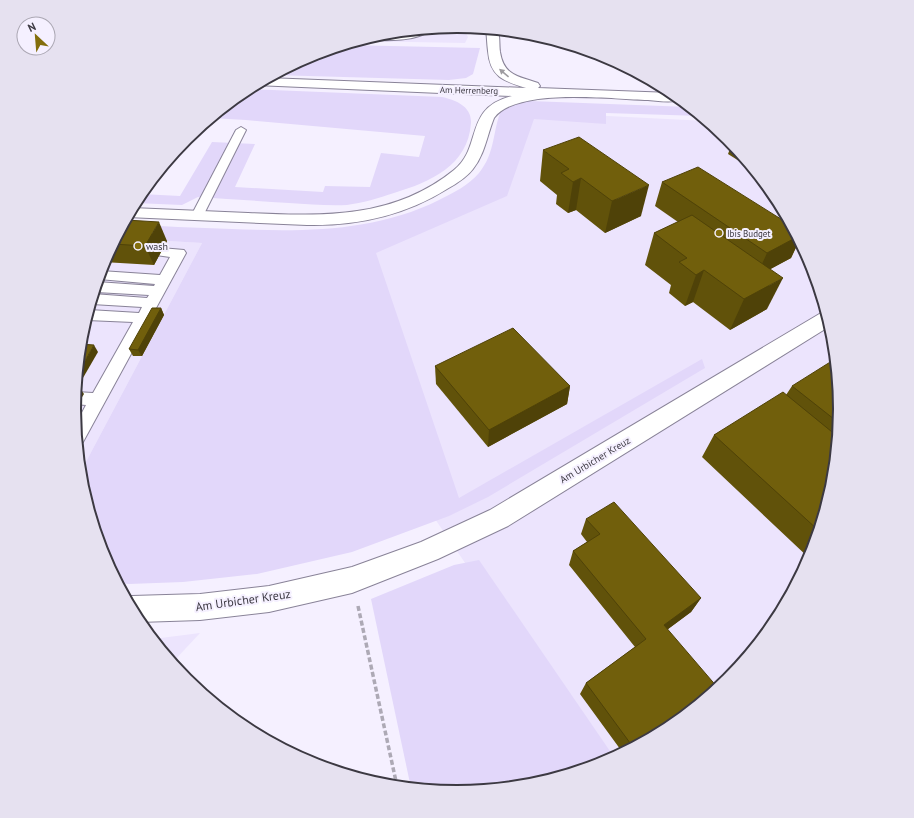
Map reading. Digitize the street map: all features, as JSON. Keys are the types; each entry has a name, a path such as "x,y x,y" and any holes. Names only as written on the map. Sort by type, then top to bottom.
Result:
{"main road":[{"path":"492,35 494,53 498,68 503,75 551,92"},
{"path":"429,89 472,82 481,74 494,53"},
{"name":"Am Herrenberg","path":"270,82 667,97"},
{"path":"136,213 302,220 333,219 373,214 406,204 440,188 461,173 474,158 479,114 468,101 429,89"},
{"path":"479,114 490,111 501,104 551,92"},
{"name":"Am Urbicher Kreuz","path":"138,609 200,607 269,599 352,580 430,551 499,518 822,321"}],"lane":[{"path":"197,216 241,130"},
{"path":"82,422 98,400 179,253 161,252"},
{"path":"105,277 158,291"},
{"path":"101,287 158,291"},
{"path":"98,298 158,291"},
{"path":"93,315 143,318"},
{"path":"81,399 98,400"}],"path":[{"path":"352,580 396,780"}],"shaded area":[{"path":"457,33 466,33 468,37 465,43 378,41 408,36"},
{"path":"362,45 480,48 473,74 466,78 449,80 284,75 336,53"},
{"path":"258,90 442,97 457,102 466,108 471,117 471,123 468,138 463,151 445,170 408,189 359,203 347,205 325,205 198,197 182,205 142,203 148,194 180,196 212,142 255,144 235,187 323,192 325,186 370,187 381,153 419,157 425,136 219,118"},
{"path":"530,101 680,107 692,116 606,113 606,124 534,119 507,196 376,253 459,498 702,359 705,368 488,497 449,516 352,552 257,574 183,582 124,584 101,530 88,482 85,464 202,243 122,238 129,224 259,230 312,230 364,224 415,211 455,192 466,185 479,173 491,149 502,108 518,102"},
{"path":"528,112 698,121 740,161 770,200 783,221 813,288 826,336 830,360 833,409 830,458 824,490 813,530 783,597 770,618 740,657 705,692 666,722 645,735 598,757 422,500 353,246 489,189"},
{"path":"122,238 202,243 85,464 81,409 84,360 88,336 101,288"},
{"path":"479,560 610,752 578,765 554,772 506,782 457,785 410,782 371,599 454,565"},
{"path":"200,633 176,659 159,638"}],"building":[{"path":"579,137 649,185 612,201 581,178 573,182 561,173 569,169 543,150"},
{"path":"698,167 782,220 792,240 767,253 662,182"},
{"path":"692,215 783,278 744,299 704,270 696,275 679,262 687,258 654,233"},
{"path":"131,220 159,222 145,246 119,244"},
{"path":"152,308 161,308 138,350 129,349"},
{"path":"513,328 570,386 489,430 435,366"},
{"path":"87,344 94,345 84,363"},
{"path":"830,362 833,418 792,386"},
{"path":"783,392 832,432 826,482 814,526 714,435"},
{"path":"614,502 701,598 664,625 714,683 666,722 630,743 586,683 646,639 573,551 600,534 586,519"}],"place":[{"name":"Ibis Budget","path":"719,233"},
{"name":"wash","path":"138,246"}]}
